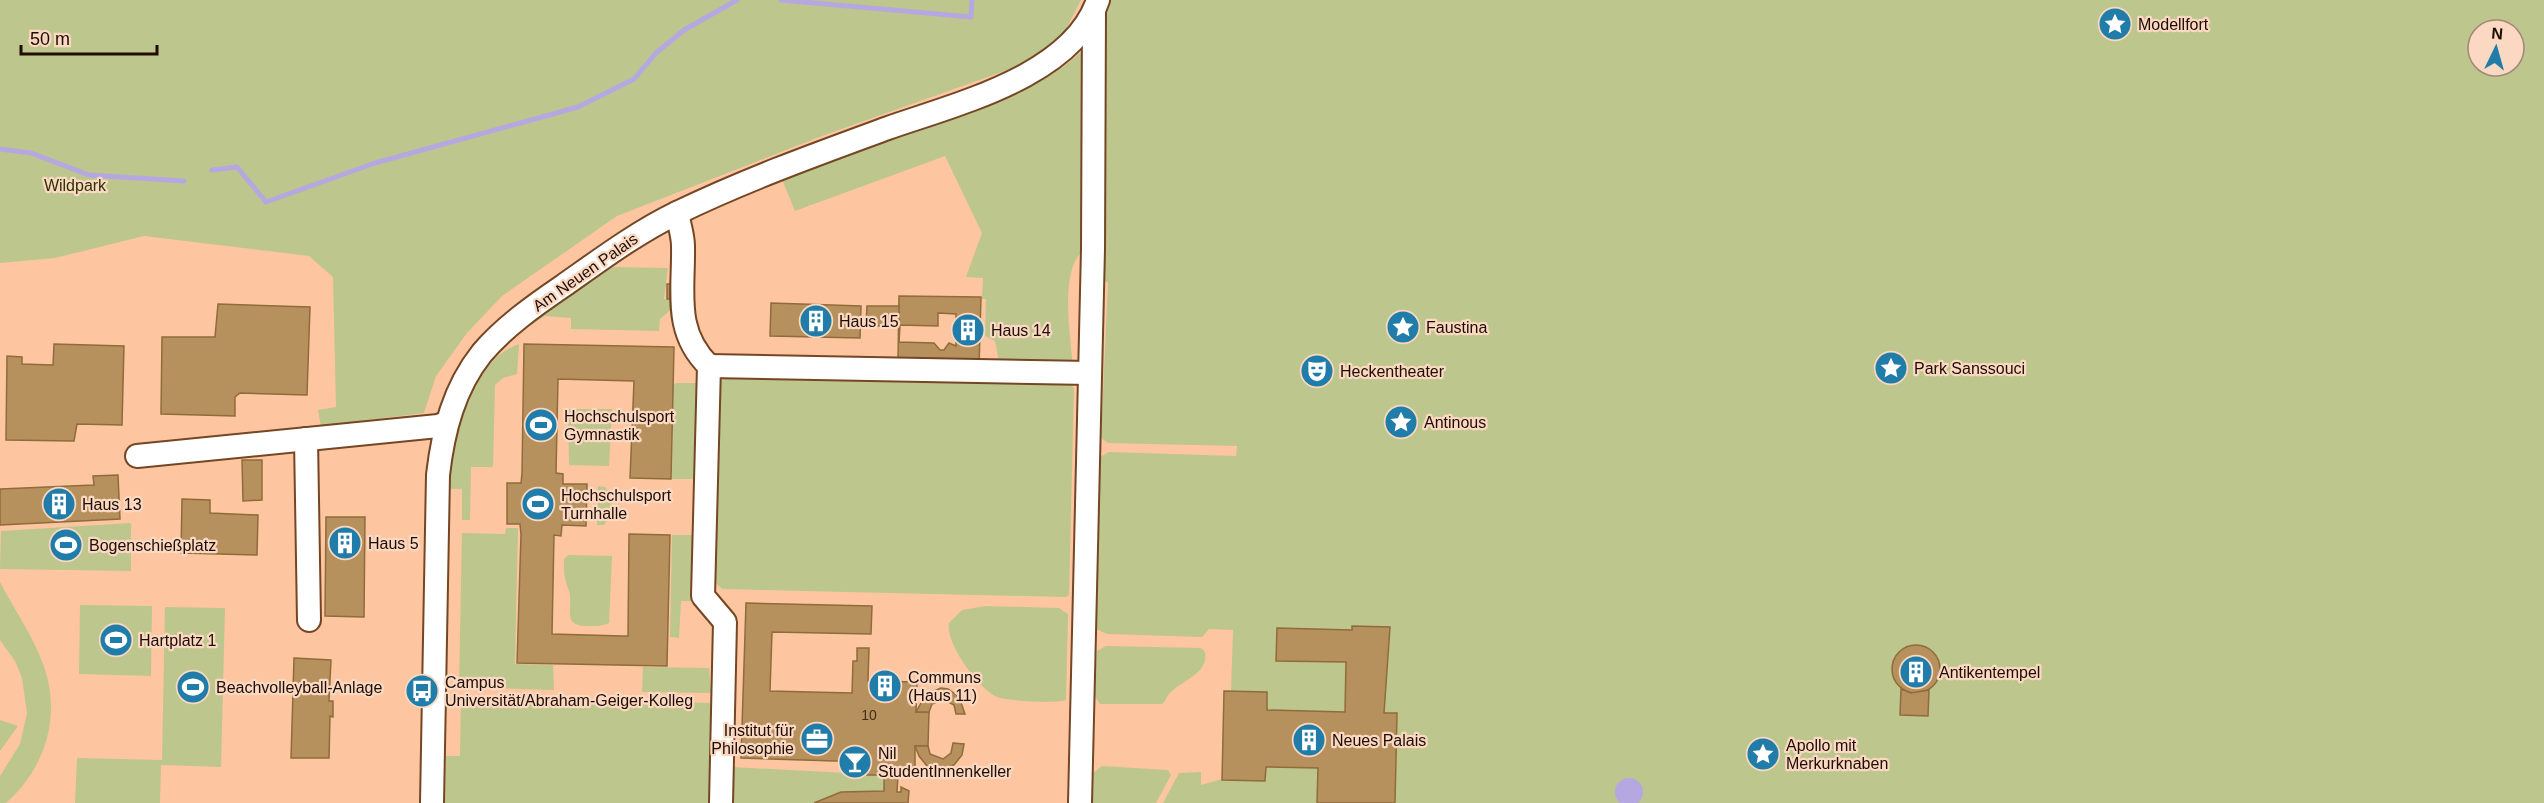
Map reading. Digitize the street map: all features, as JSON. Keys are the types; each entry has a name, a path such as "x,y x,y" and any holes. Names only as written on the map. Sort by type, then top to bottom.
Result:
{"street":[{"name":"Am Neuen Palais","path":"432,803 438,475 446,423 457,397 482,353 551,294 629,240 677,213 829,149 1024,76 1060,53 1096,5"},
{"path":"1080,803 1096,5"},
{"path":"677,213 683,243 683,315 694,352 709,366 1090,373"},
{"path":"709,366 703,596 725,622 721,803"},
{"path":"137,456 438,426 446,423"},
{"path":"306,439 309,620"}],"green space":[{"name":"Wildpark","path":"0,0 1081,0 1064,33 1050,46 1019,66 822,136 617,216 502,296 467,333 436,376 424,413 321,426 318,410 336,407 333,277 309,256 144,236 55,258 0,263"},
{"name":"Park Sanssouci","path":"1107,0 2544,0 2544,803 1163,803 1179,773 1201,772 1201,785 1222,779 1224,691 1231,691 1233,630 1209,629 1202,637 1107,634 1096,629 1100,457 1109,452 1236,456 1237,446 1108,443 1101,438 1108,282 1098,281 1105,240 1105,48 1101,19"},
{"path":"1087,46 1087,242 1073,266 1068,291 1073,370 1000,367 995,341 985,336 986,299 982,299 983,278 966,277 982,233 945,156 795,211 781,177 1011,96 1051,75"},
{"path":"615,267 668,268 664,299 673,300 673,308 660,319 659,331 571,329 571,318 545,316 529,326 601,271"},
{"path":"519,344 517,374 503,378 495,385 493,467 471,467 470,520 462,520 462,489 447,489 459,427 476,385 488,367 502,353"},
{"path":"727,376 1070,381 1074,389 1069,595 1066,597 722,589 709,576 718,383"},
{"path":"700,383 700,479 672,479 673,385"},
{"path":"568,409 612,409 609,466 569,465"},
{"path":"598,486 605,487 611,501 609,516 604,525 597,525"},
{"name":"Bogenschießplatz","path":"131,523 131,571 0,569 1,531"},
{"path":"506,528 518,528 515,664 553,665 554,690 459,687 462,533 505,534"},
{"path":"672,535 698,535 695,601 681,601 679,638 670,637"},
{"path":"568,555 612,556 609,623 600,626 586,626 578,625 571,619 570,597 564,569 564,559"},
{"path":"0,582 39,654 49,683 51,702 47,739 40,757 20,789 6,803 0,803 0,776 20,744 27,713 22,678 15,661 0,640"},
{"name":"Hartplatz 1","path":"80,605 152,606 151,676 79,674"},
{"path":"985,606 1059,608 1068,614 1066,700 1032,702 997,697 973,676 952,642 949,623 962,610"},
{"name":"Beachvolleyball-Anlage","path":"165,607 225,608 221,767 161,765 160,803 75,803 77,758 162,760"},
{"path":"1106,646 1201,648 1205,652 1205,660 1199,671 1175,688 1162,704 1100,704 1094,695 1097,651"},
{"path":"643,667 709,668 711,693 642,692"},
{"path":"461,697 712,703 710,803 445,803 446,756 460,756"},
{"path":"0,720 18,726 0,751"},
{"path":"1102,766 1168,770 1171,775 1156,803 1092,803 1093,773"},
{"path":"731,767 884,775 884,791 841,792 814,803 730,803"}],"shaded area":[{"path":"1629,778 1639,782 1643,792 1639,802 1629,806 1619,802 1615,792 1619,782"}],"building":[{"path":"667,284 674,284 673,299 667,299"},
{"name":"Haus 14","path":"899,296 981,297 979,367 898,363","holes":["938,313 956,314 956,346 949,343 944,350 940,350 934,343 899,342 900,325 938,326"]},
{"name":"Haus 15","path":"771,303 861,306 860,338 770,336"},
{"path":"218,304 310,307 307,395 240,393 235,397 235,416 161,414 162,337 215,337"},
{"path":"867,306 899,306 899,326 866,326"},
{"path":"54,344 124,346 122,425 77,424 74,441 6,440 7,356 22,357 22,364 53,365"},
{"path":"524,344 674,347 671,479 630,478 634,381 558,379 556,473 563,474 563,484 587,484 586,526 562,525 561,536 554,535 552,634 628,636 629,534 670,535 667,666 517,663 521,535 520,524 507,524 507,483 521,483"},
{"path":"242,460 262,460 262,500 243,501"},
{"name":"Haus 13","path":"118,475 120,519 0,525 0,489 94,485 93,476"},
{"path":"182,499 210,500 210,513 258,515 257,555 181,553"},
{"name":"Haus 5","path":"326,517 365,517 364,617 325,616"},
{"name":"Communs (Haus 11)","path":"746,603 872,606 871,634 772,632 770,691 852,693 853,661 857,661 857,648 869,648 868,681 917,682 916,712 929,712 928,746 915,746 915,775 867,775 868,762 741,758"},
{"name":"Neues Palais","path":"1352,626 1390,627 1384,713 1397,713 1395,803 1317,803 1318,768 1266,767 1265,781 1222,780 1224,691 1267,692 1267,710 1345,712 1346,662 1276,661 1277,628 1352,630"},
{"name":"Antikentempel","path":"1911,645 1921,645 1936,655 1940,669 1936,683 1930,689 1921,693 1911,693 1896,683 1892,674 1892,664 1902,649"},
{"path":"294,658 331,660 329,701 333,701 333,717 330,716 329,758 291,758"},
{"path":"941,688 948,689 959,697 965,714 956,714 954,705 943,699 932,704 929,712 916,712 926,694"},
{"path":"1901,689 1911,693 1929,690 1928,716 1900,715"},
{"path":"953,743 964,744 962,755 954,765 944,769 927,766 915,746 928,746 930,754 943,759 951,753"},
{"path":"884,775 898,775 897,792 901,792 901,787 909,791 908,803 814,803 841,792 884,791"}],"waterway":[{"path":"212,170 237,167 266,202 375,163 578,107 634,79 656,53 684,30 737,0"},
{"path":"781,0 971,17 972,0"},
{"path":"0,149 31,153 89,175 184,181"}],"place":[{"name":"Modellfort","path":"2115,24"},
{"name":"Haus 15","path":"816,321"},
{"name":"Faustina","path":"1403,327"},
{"name":"Haus 14","path":"968,330"},
{"name":"Park Sanssouci","path":"1891,368"},
{"name":"Heckentheater","path":"1317,371"},
{"name":"Antinous","path":"1401,422"},
{"name":"Hochschulsport Gymnastik","path":"541,425"},
{"name":"Haus 13","path":"59,504"},
{"name":"Hochschulsport Turnhalle","path":"538,504"},
{"name":"Haus 5","path":"345,543"},
{"name":"Bogenschießplatz","path":"66,545"},
{"name":"Hartplatz 1","path":"116,640"},
{"name":"Antikentempel","path":"1916,672"},
{"name":"Communs (Haus 11)","path":"885,686"},
{"name":"Beachvolleyball-Anlage","path":"193,687"},
{"name":"Campus Universität/Abraham-Geiger-Kolleg","path":"422,691"},
{"name":"Institut für Philosophie","path":"817,739"},
{"name":"Neues Palais","path":"1309,740"},
{"name":"Apollo mit Merkurknaben","path":"1763,754"},
{"name":"Nil StudentInnenkeller","path":"855,762"}]}
